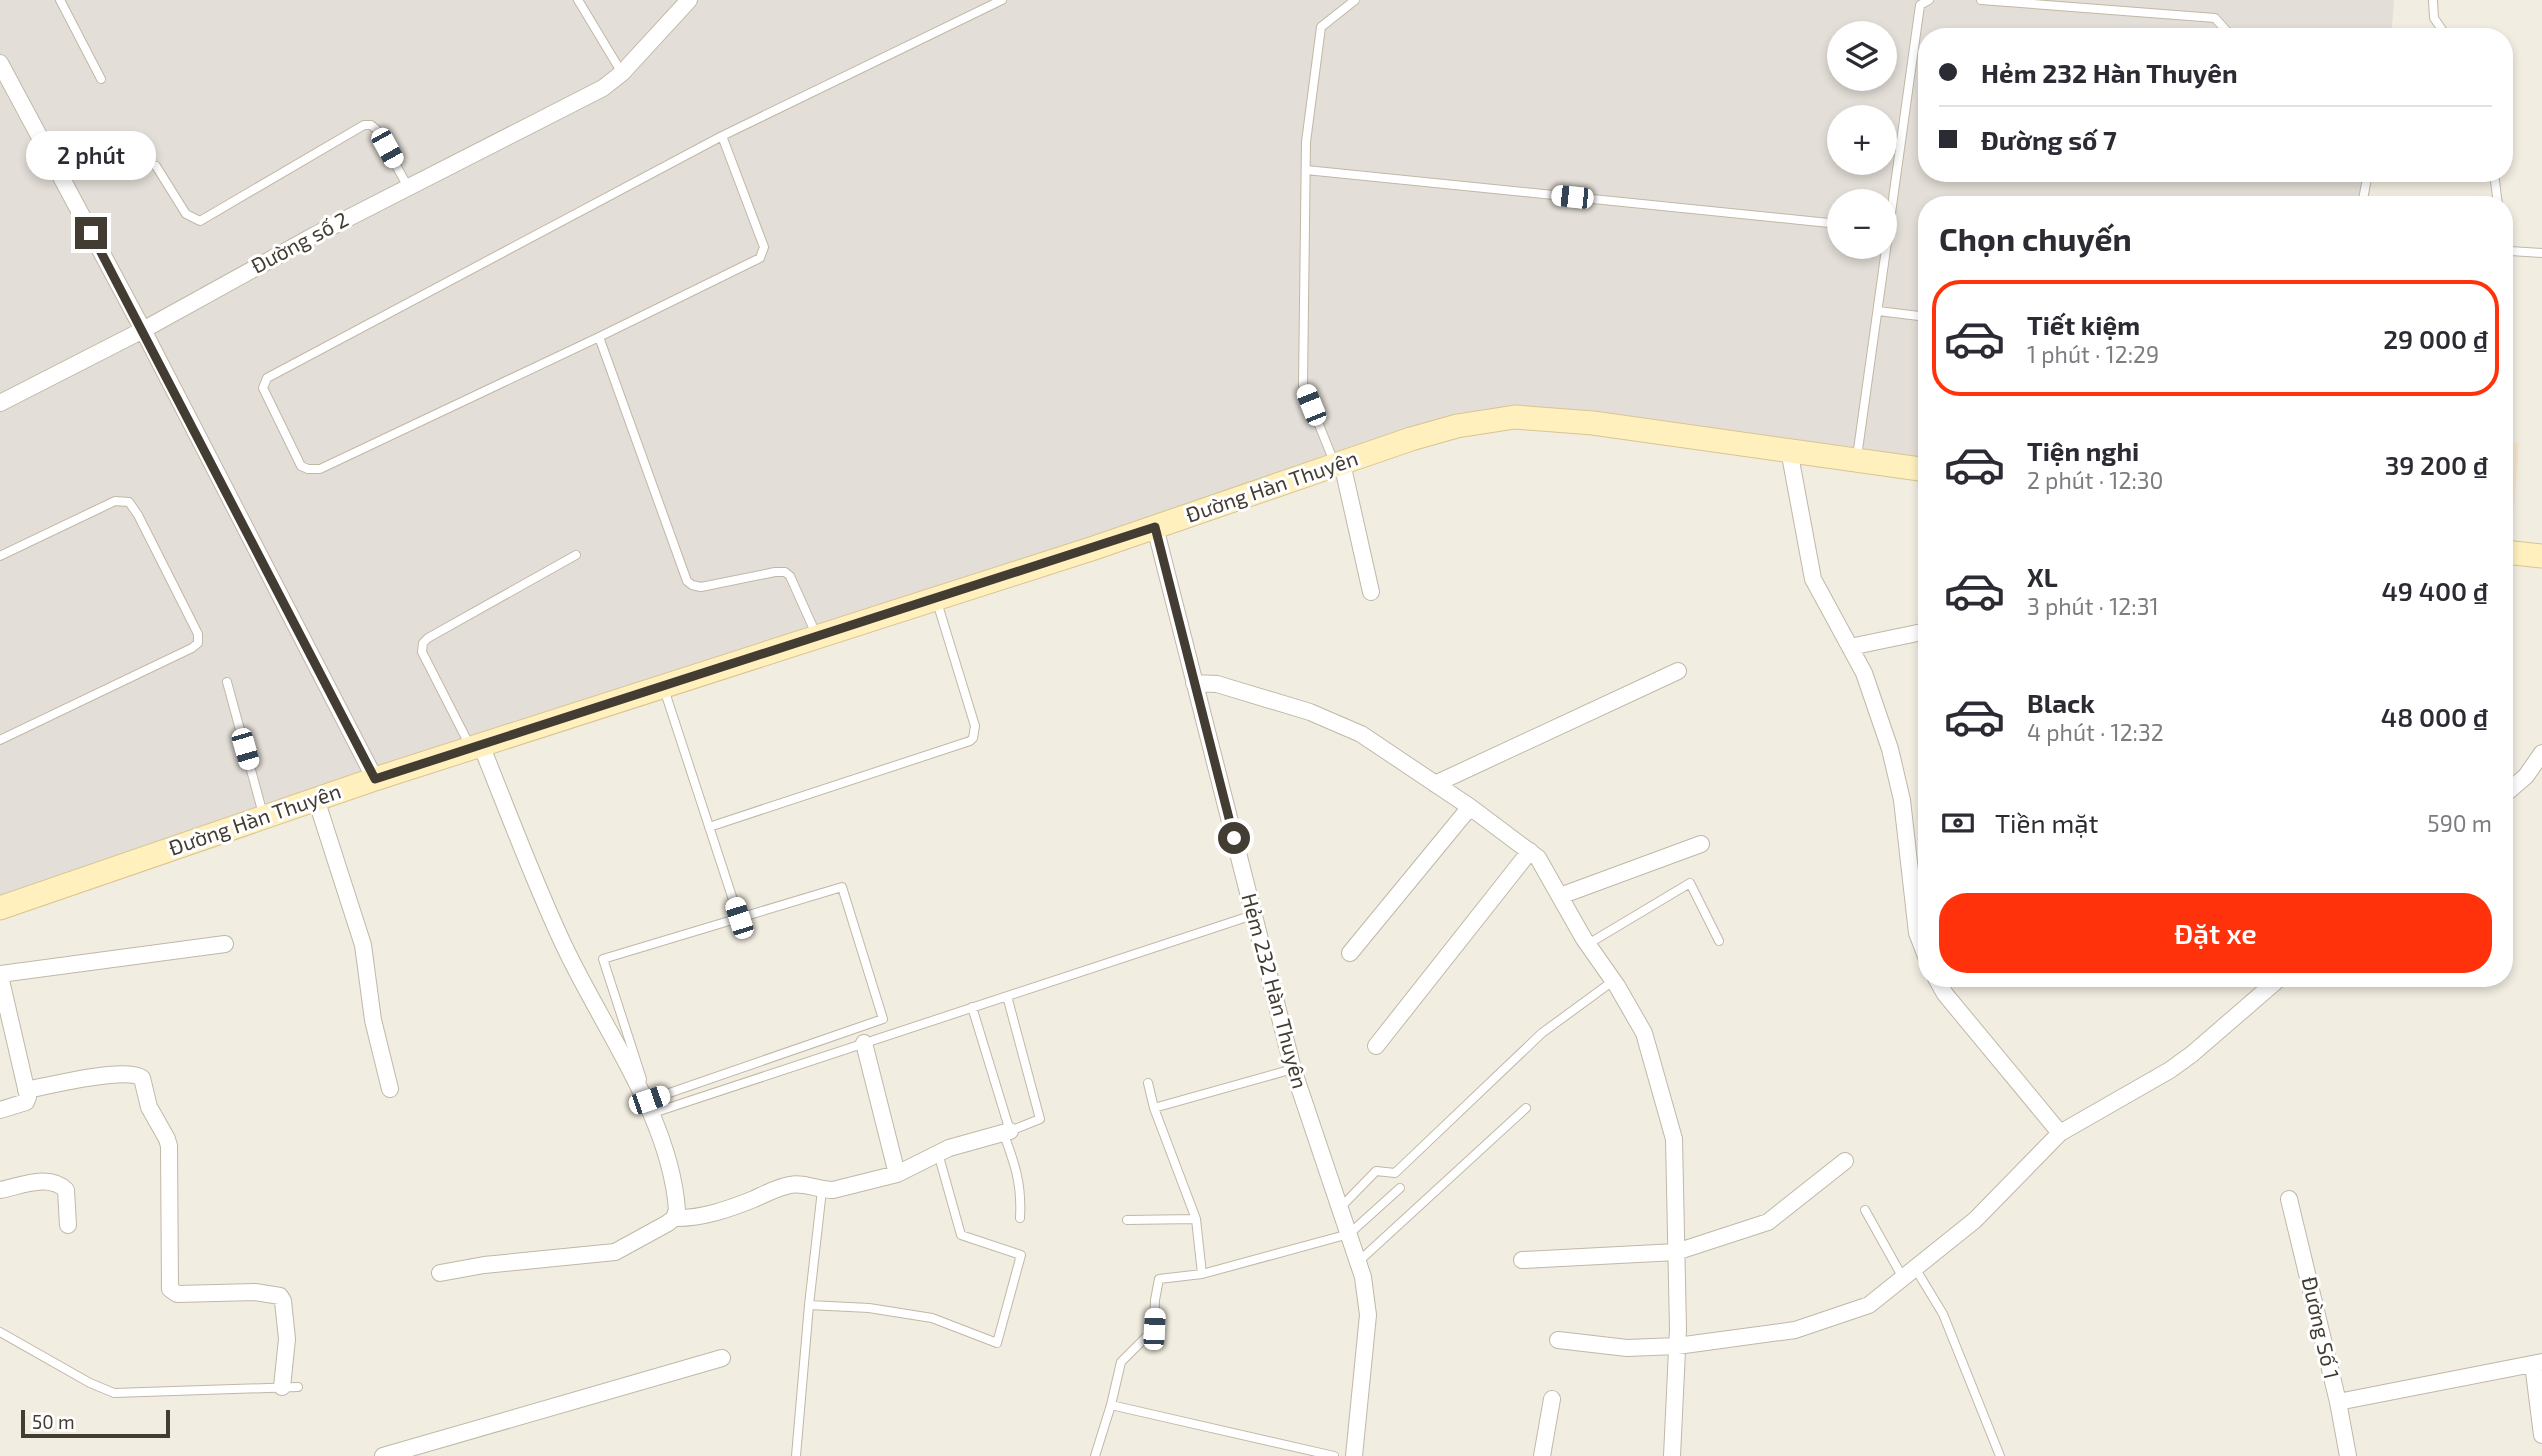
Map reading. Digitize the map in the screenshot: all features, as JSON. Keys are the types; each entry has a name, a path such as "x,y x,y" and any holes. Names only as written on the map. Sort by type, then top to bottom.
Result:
{"street":[{"name":"Đường số 2","path":"0,403 143,330 315,234 603,88 622,73 689,0"},
{"path":"0,63 143,330 375,779"},
{"name":"Đường Hàn Thuyên","path":"0,908 375,779 936,599 1457,426 1515,417 1593,423 1918,469"},
{"path":"1789,450 1813,579 1864,673 1890,749 1902,800 1918,936"},
{"path":"1338,464 1371,592"},
{"name":"Hẻm 232 Hàn Thuyên","path":"1155,527 1293,1069 1363,1277 1368,1315 1354,1456"},
{"path":"2513,553 2542,556"},
{"path":"1850,647 1918,633"},
{"path":"1434,783 1678,671"},
{"path":"1194,683 1217,684 1310,712 1362,734 1470,807 1538,858 1644,1033 1674,1139 1677,1346 1672,1456"},
{"path":"476,746 560,938 668,1153 677,1210 674,1218"},
{"path":"2513,787 2526,776 2542,753"},
{"path":"316,799 363,945 373,1020 390,1089"},
{"path":"1350,953 1470,807"},
{"path":"1560,896 1701,844"},
{"path":"1376,1046 1530,851"},
{"path":"24,1098 0,975 225,944"},
{"path":"1941,987 2060,1133"},
{"path":"1558,1340 1628,1348 1677,1346 1796,1330 1869,1305 1975,1220 2060,1133 2170,1070 2270,987"},
{"path":"864,1043 897,1174"},
{"path":"0,1110 24,1098 100,1076 136,1074 142,1078 149,1107 169,1146 170,1289 177,1294 255,1292 279,1296 283,1301 290,1387"},
{"path":"0,1120 24,1098"},
{"path":"440,1273 484,1265 615,1252 674,1218 691,1218 740,1205 788,1185 801,1184 833,1191 897,1174 938,1153 1006,1131"},
{"path":"1522,1259 1676,1252 1768,1222 1845,1161"},
{"path":"0,1190 45,1181 59,1183 66,1190 68,1225"},
{"name":"Đường Số 1","path":"2289,1199 2338,1402 2348,1456"},
{"path":"383,1456 722,1359"},
{"path":"2338,1402 2537,1363 2542,1435"},
{"path":"1542,1456 1552,1399"}],"lane":[{"path":"60,0 102,79"},
{"path":"578,0 622,73"},
{"path":"722,136 764,247 760,258 320,469 301,466 263,388 267,378 722,136 1002,0"},
{"path":"1338,464 1303,385 1306,142 1321,27 1355,0"},
{"path":"1893,189 1920,5 1929,0"},
{"path":"1981,0 2215,18 2224,28"},
{"path":"2433,0 2434,18 2441,28"},
{"path":"156,166 186,214 200,221 364,125 371,125 376,129 408,187"},
{"path":"1306,170 1827,222"},
{"path":"2513,251 2542,253"},
{"path":"1857,459 1884,259"},
{"path":"1878,311 1918,316"},
{"path":"600,337 687,581 701,587 785,572 790,576 818,637"},
{"path":"0,556 115,501 129,502 133,505 198,635 198,643 0,740"},
{"path":"476,746 422,652 423,643 576,555"},
{"path":"709,827 974,738 975,726 936,599"},
{"path":"227,681 264,817"},
{"path":"663,686 739,918"},
{"path":"1588,944 1690,883 1719,941"},
{"path":"842,887 883,1020 649,1100 603,960 739,918 842,887"},
{"path":"650,1114 1254,915"},
{"path":"1340,1208 1376,1171 1395,1173 1542,1033 1613,981"},
{"path":"1006,1131 1040,1119 1007,996"},
{"path":"972,1007 1018,1173 1020,1218"},
{"path":"1154,1108 1293,1069"},
{"path":"1148,1083 1154,1108 1196,1219 1202,1274"},
{"path":"1358,1262 1525,1108"},
{"path":"809,1306 869,1308 932,1318 997,1343 1021,1255 961,1235 938,1153"},
{"path":"1095,1456 1121,1362 1154,1329 1159,1279 1202,1274 1349,1234 1400,1188"},
{"path":"796,1456 822,1190"},
{"path":"1865,1210 1909,1273 1943,1314 2000,1456"},
{"path":"1127,1220 1196,1219"},
{"path":"0,1332 90,1383 114,1393 290,1387"},
{"path":"1111,1405 1334,1456"}],"shaded area":[{"path":"0,0 2394,0 2392,28 1918,28 1918,182 2371,182 2368,196 1918,196 1918,457 1596,411 1514,406 1459,413 1412,427 1090,537 362,771 0,896"},
{"path":"2513,443 2519,443 2513,518"}],"route":[{"path":"91,233 375,779 1155,527 1234,838"}]}
